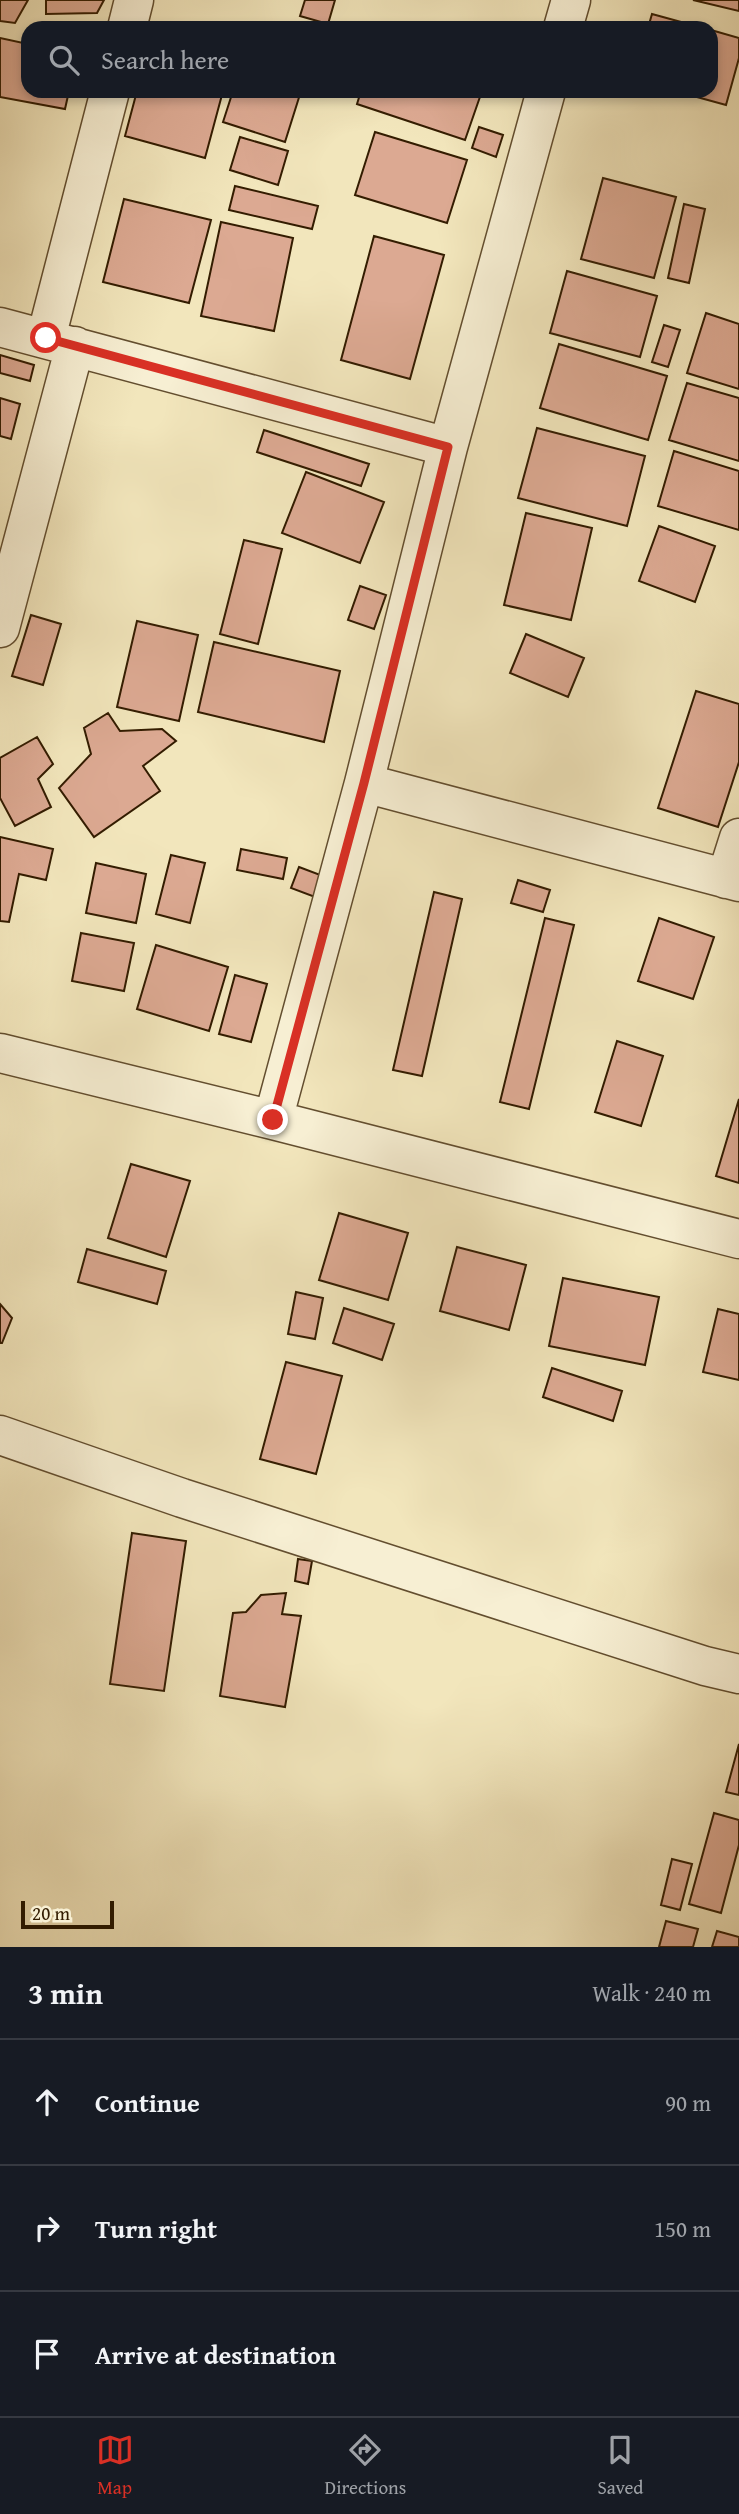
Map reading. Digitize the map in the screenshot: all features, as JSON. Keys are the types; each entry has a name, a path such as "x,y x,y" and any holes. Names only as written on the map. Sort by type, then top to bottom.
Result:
{"street":[{"path":"129,21 134,0"},
{"path":"566,21 571,0"},
{"path":"0,628 61,342 109,98"},
{"path":"273,1120 364,783 448,447 544,98"},
{"path":"0,327 448,447"},
{"path":"364,783 733,880 739,838"},
{"path":"0,1053 739,1240"},
{"path":"0,1435 182,1498 705,1666 739,1674"}],"building":[{"path":"0,0 28,0 15,23 0,21"},
{"path":"46,0 104,0 97,13 46,14"},
{"path":"305,0 335,0 329,21 300,16"},
{"path":"693,0 739,0 739,11"},
{"path":"652,14 678,21 650,21"},
{"path":"718,32 739,38 739,58 726,105 700,98 718,98"},
{"path":"0,38 21,42 21,98 67,98 65,109 0,97"},
{"path":"135,98 221,98 205,158 125,136"},
{"path":"231,98 299,98 285,142 223,122"},
{"path":"359,98 480,98 465,140 357,104"},
{"path":"479,127 503,135 496,157 472,148"},
{"path":"375,132 467,160 447,223 355,195"},
{"path":"240,137 288,151 278,185 230,170"},
{"path":"603,178 676,197 654,278 581,259"},
{"path":"235,186 318,206 312,229 229,210"},
{"path":"124,199 211,220 189,303 103,282"},
{"path":"684,204 705,209 689,283 668,278"},
{"path":"221,222 293,238 274,331 201,316"},
{"path":"374,236 444,255 410,379 341,360"},
{"path":"567,271 657,296 640,357 550,333"},
{"path":"706,313 739,324 739,389 687,373"},
{"path":"664,325 680,330 668,367 652,362"},
{"path":"559,344 667,376 648,440 540,408"},
{"path":"0,355 34,365 30,381 0,373"},
{"path":"687,383 739,398 739,461 669,440"},
{"path":"0,398 20,404 11,439 0,436"},
{"path":"537,428 645,456 627,526 518,498"},
{"path":"264,430 369,464 361,486 257,452"},
{"path":"674,451 739,471 739,530 658,506"},
{"path":"306,472 384,502 360,563 282,533"},
{"path":"526,513 592,528 571,620 504,605"},
{"path":"659,526 715,546 695,602 639,581"},
{"path":"244,540 282,549 258,644 220,634"},
{"path":"360,586 386,595 374,629 348,620"},
{"path":"31,615 61,624 43,685 12,676"},
{"path":"137,621 198,635 179,721 117,707"},
{"path":"526,634 584,658 568,697 510,673"},
{"path":"214,642 340,671 324,742 198,712"},
{"path":"696,691 739,704 739,762 718,827 658,808"},
{"path":"108,713 120,731 162,729 176,741 143,766 160,791 94,837 59,788 91,754 84,728"},
{"path":"37,737 53,764 38,779 51,807 15,826 0,798 0,758"},
{"path":"0,837 53,849 46,880 19,874 9,922 0,921"},
{"path":"241,849 287,858 283,879 237,870"},
{"path":"171,855 205,863 190,923 156,914"},
{"path":"96,863 146,874 136,923 86,913"},
{"path":"299,867 323,876 315,897 291,888"},
{"path":"518,880 550,890 543,912 511,903"},
{"path":"434,892 462,899 422,1076 393,1070"},
{"path":"545,918 574,925 529,1109 500,1102"},
{"path":"659,918 714,937 693,999 638,981"},
{"path":"81,933 134,943 124,991 72,981"},
{"path":"156,945 228,967 209,1031 137,1009"},
{"path":"235,975 267,984 251,1042 219,1034"},
{"path":"617,1041 663,1056 641,1126 595,1112"},
{"path":"739,1099 739,1183 716,1176"},
{"path":"131,1164 190,1181 166,1257 108,1238"},
{"path":"339,1213 408,1233 388,1300 319,1280"},
{"path":"457,1247 526,1265 509,1330 440,1311"},
{"path":"87,1249 166,1271 157,1304 78,1282"},
{"path":"563,1278 659,1297 645,1365 549,1346"},
{"path":"296,1292 323,1298 315,1339 288,1334"},
{"path":"0,1304 12,1318 2,1343 0,1343"},
{"path":"344,1308 394,1324 382,1360 333,1343"},
{"path":"718,1309 739,1314 739,1380 703,1372"},
{"path":"286,1362 342,1376 316,1474 260,1459"},
{"path":"552,1368 622,1391 613,1421 543,1397"},
{"path":"132,1533 186,1541 164,1691 110,1684"},
{"path":"298,1559 312,1561 308,1584 295,1581"},
{"path":"286,1593 282,1614 301,1616 285,1707 220,1696 233,1613 246,1612 261,1595"},
{"path":"739,1744 739,1795 726,1792"},
{"path":"714,1813 739,1820 739,1845 721,1913 689,1904"},
{"path":"672,1859 692,1864 680,1910 661,1905"},
{"path":"666,1921 698,1929 693,1947 659,1947"},
{"path":"717,1931 739,1937 739,1947 712,1947"}],"route":[{"path":"46,338 448,447 364,783 273,1120"}]}
